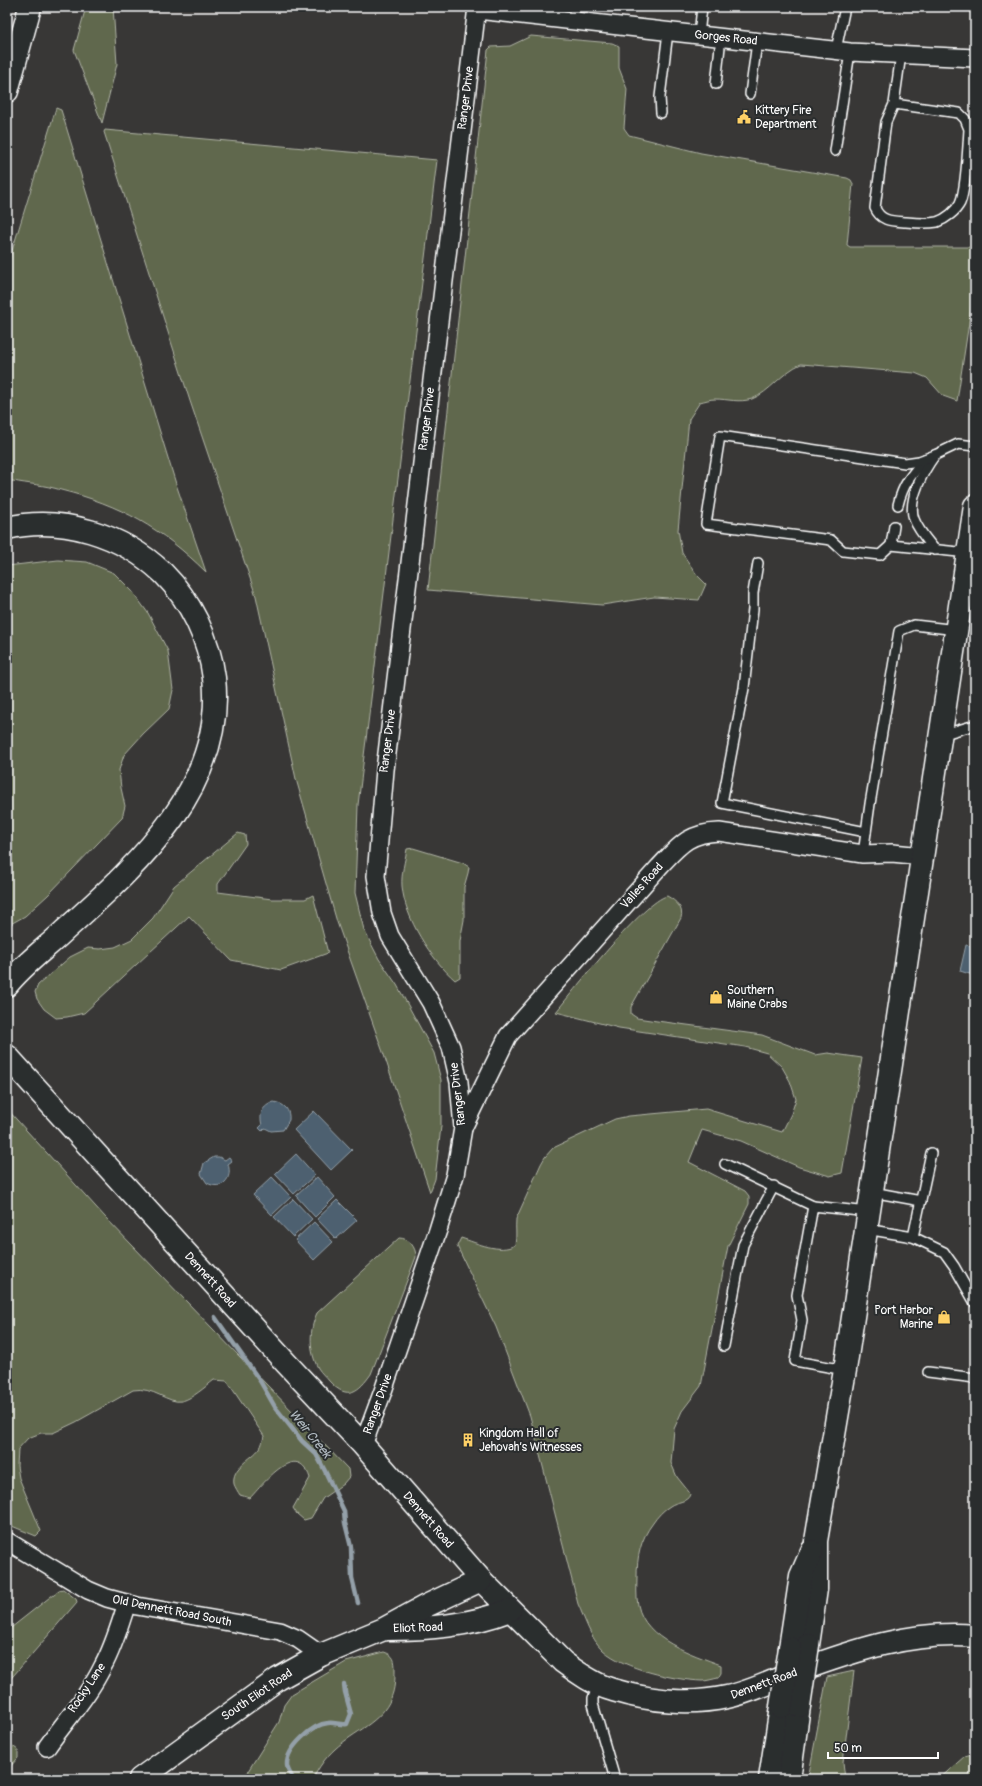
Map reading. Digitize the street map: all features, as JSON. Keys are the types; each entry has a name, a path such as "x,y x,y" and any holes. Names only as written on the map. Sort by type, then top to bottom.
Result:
{"main road":[{"path":"7,91 30,7"},
{"path":"770,1779 790,1707 799,1646 801,1576 816,1541 845,1370 975,506"},
{"path":"7,528 34,524 60,525 85,529 112,539 132,549 152,563 171,581 186,601 198,622 207,643 215,690 212,735 205,757 196,779 165,830 121,880 9,981"},
{"name":"Dennett Road","path":"7,1056 286,1363 363,1445 481,1580 563,1662 599,1684 612,1690 648,1698 675,1701 702,1701 727,1697 764,1686 794,1673 874,1645 934,1635 975,1636"},
{"name":"Eliot Road","path":"384,1629 426,1606 481,1580"},
{"name":"Eliot Road","path":"384,1629 421,1629 452,1626 494,1616 510,1610"},
{"name":"South Eliot Road","path":"140,1779 278,1679 321,1655 384,1629"},
{"path":"789,1779 790,1707"}],"street":[{"name":"Gorges Road","path":"477,8 574,14 668,32 843,51 975,58"},
{"name":"Ranger Drive","path":"363,1445 438,1230 454,1175 463,1128 459,1082 451,1047 431,1002 390,936 382,913 376,876 385,770 477,8"},
{"name":"Valles Road","path":"463,1128 508,1036 659,867 676,849 691,837 706,832 719,832 863,854 892,853 922,856"},
{"name":"Old Dennett Road South","path":"7,1541 88,1590 107,1598 137,1606 280,1631 298,1638 321,1655"},
{"name":"Rocky Lane","path":"47,1746 95,1681 112,1649 127,1603"}],"lane":[{"path":"699,35 702,7"},
{"path":"835,151 845,7"},
{"path":"661,113 660,97 668,32"},
{"path":"716,84 721,38"},
{"path":"750,94 757,42"},
{"path":"894,104 959,113 968,124 969,129 963,188 960,202 950,215 938,222 914,223 889,221 881,217 875,208 886,122 894,104 900,54"},
{"path":"894,526 891,545 880,555 843,551 831,540 706,524 720,436 905,463 931,457 958,444 975,446"},
{"path":"898,505 902,490 908,478 931,457"},
{"path":"931,457 921,477 912,511 919,528 935,550"},
{"path":"891,545 968,553"},
{"path":"758,563 753,593 753,608 744,688 722,803 866,832"},
{"path":"863,854 899,631 914,624 957,630"},
{"path":"941,735 975,725"},
{"path":"914,1237 931,1153"},
{"path":"725,1164 774,1186 813,1206 869,1211 921,1201"},
{"path":"724,1346 743,1245 774,1186"},
{"path":"813,1206 797,1295 802,1320 795,1361 845,1370"},
{"path":"869,1211 914,1237 944,1252 954,1266 975,1303"},
{"path":"928,1372 975,1378"},
{"path":"599,1684 593,1698 593,1704 615,1779"}],"green space":[{"path":"86,7 113,7 117,64 102,123 74,50"},
{"path":"531,36 612,43 619,46 619,68 627,89 624,128 629,135 701,153 847,178 851,180 853,184 847,245 850,247 968,247 975,249 975,283 957,401 943,396 927,378 915,373 801,364 788,372 765,392 752,399 738,401 713,399 700,402 689,419 678,530 682,553 697,575 706,584 699,600 654,597 602,605 428,590 488,50 491,47 510,46"},
{"path":"56,108 61,110 176,484 206,572 173,543 139,520 121,511 83,496 55,488 13,481 7,482 7,267"},
{"path":"105,130 437,160 358,805 355,893 364,930 379,959 397,985 434,1053 441,1080 441,1126 435,1179 430,1192 337,922 296,779 256,596 190,401 104,132"},
{"path":"58,560 87,562 114,573 132,591 148,613 168,651 173,690 169,709 124,755 119,770 125,806 122,818 48,895 25,916 7,926 7,566"},
{"path":"238,833 245,835 246,844 218,884 218,892 272,899 305,899 313,895 328,953 281,970 231,960 189,916 84,1013 56,1018 44,1009 37,999 35,992 38,985 70,957 88,948 100,949 115,947 132,939 153,918 174,886"},
{"path":"413,848 463,863 469,867 464,887 464,920 460,941 460,977 455,980 428,950 408,912 404,899 402,877 407,849"},
{"path":"667,896 680,908 682,914 681,918 631,1007 631,1014 637,1018 762,1035 815,1055 828,1053 862,1058 842,1173 830,1176 799,1167 741,1141 702,1130 689,1162 745,1191 749,1196 749,1204 728,1246 701,1386 682,1411 674,1429 671,1463 677,1477 690,1495 684,1501 673,1504 667,1508 655,1521 645,1536 640,1549 637,1570 637,1595 638,1605 642,1617 650,1628 671,1644 721,1665 721,1673 718,1678 702,1681 664,1676 623,1663 603,1650 591,1634 578,1604 530,1416 496,1327 457,1246 461,1238 488,1247 502,1248 515,1245 516,1219 545,1157 553,1148 615,1119 629,1116 706,1109 782,1132 791,1114 796,1099 790,1081 782,1067 767,1053 745,1047 619,1028 556,1012 593,967 642,913 656,902"},
{"path":"7,1109 105,1217 348,1469 349,1477 343,1484 323,1498 311,1518 304,1520 293,1508 310,1478 304,1467 297,1463 289,1463 280,1468 263,1483 250,1498 240,1495 234,1484 236,1473 239,1468 260,1448 264,1436 227,1381 214,1380 195,1395 182,1401 171,1400 147,1390 133,1390 76,1422 53,1433 41,1433 28,1438 18,1449 17,1466 19,1478 41,1531 36,1536 7,1524"},
{"path":"399,1238 409,1241 415,1250 416,1257 371,1374 358,1389 353,1392 342,1391 336,1388 319,1370 315,1361 311,1340 314,1320 317,1313"},
{"path":"63,1589 76,1599 77,1602 7,1683 7,1631 59,1590"},
{"path":"384,1652 392,1656 395,1666 394,1687 387,1706 374,1720 332,1752 322,1763 313,1779 243,1779 279,1722 284,1705 292,1694 346,1662"},
{"path":"854,1671 843,1762 845,1779 808,1779 827,1677"},
{"path":"7,1742 18,1750 18,1758 7,1770"},
{"path":"975,1753 975,1779 939,1779 965,1756"}],"water":[{"path":"966,945 975,947 973,975 960,971"},
{"path":"274,1102 281,1104 288,1110 289,1120 283,1130 271,1131 265,1128 262,1131 259,1128 262,1125 262,1111"},
{"path":"314,1111 352,1150 331,1170 294,1130"},
{"path":"296,1154 315,1175 294,1194 275,1174"},
{"path":"214,1157 219,1157 225,1160 229,1157 232,1161 228,1164 228,1179 217,1186 207,1183 201,1174 204,1163"},
{"path":"272,1177 291,1197 272,1215 253,1195"},
{"path":"317,1177 335,1197 315,1217 296,1196"},
{"path":"293,1199 312,1219 293,1237 274,1217"},
{"path":"337,1200 357,1220 336,1239 317,1219"},
{"path":"314,1222 333,1242 314,1260 295,1240"}],"waterway":[{"name":"Weir Creek","path":"215,1317 260,1381 275,1407 302,1441 316,1454 325,1471 344,1511 345,1523 351,1547 352,1578 358,1603"},
{"name":"Weir Creek","path":"293,1779 287,1767 288,1758 291,1751 302,1738 308,1732 322,1724 347,1724 351,1714 344,1684"}],"place":[{"name":"Kittery Fire Department","path":"744,117"},
{"name":"Southern Maine Crabs","path":"716,997"},
{"name":"Port Harbor Marine","path":"944,1317"},
{"name":"Kingdom Hall of Jehovah’s Witnesses","path":"468,1440"}]}
